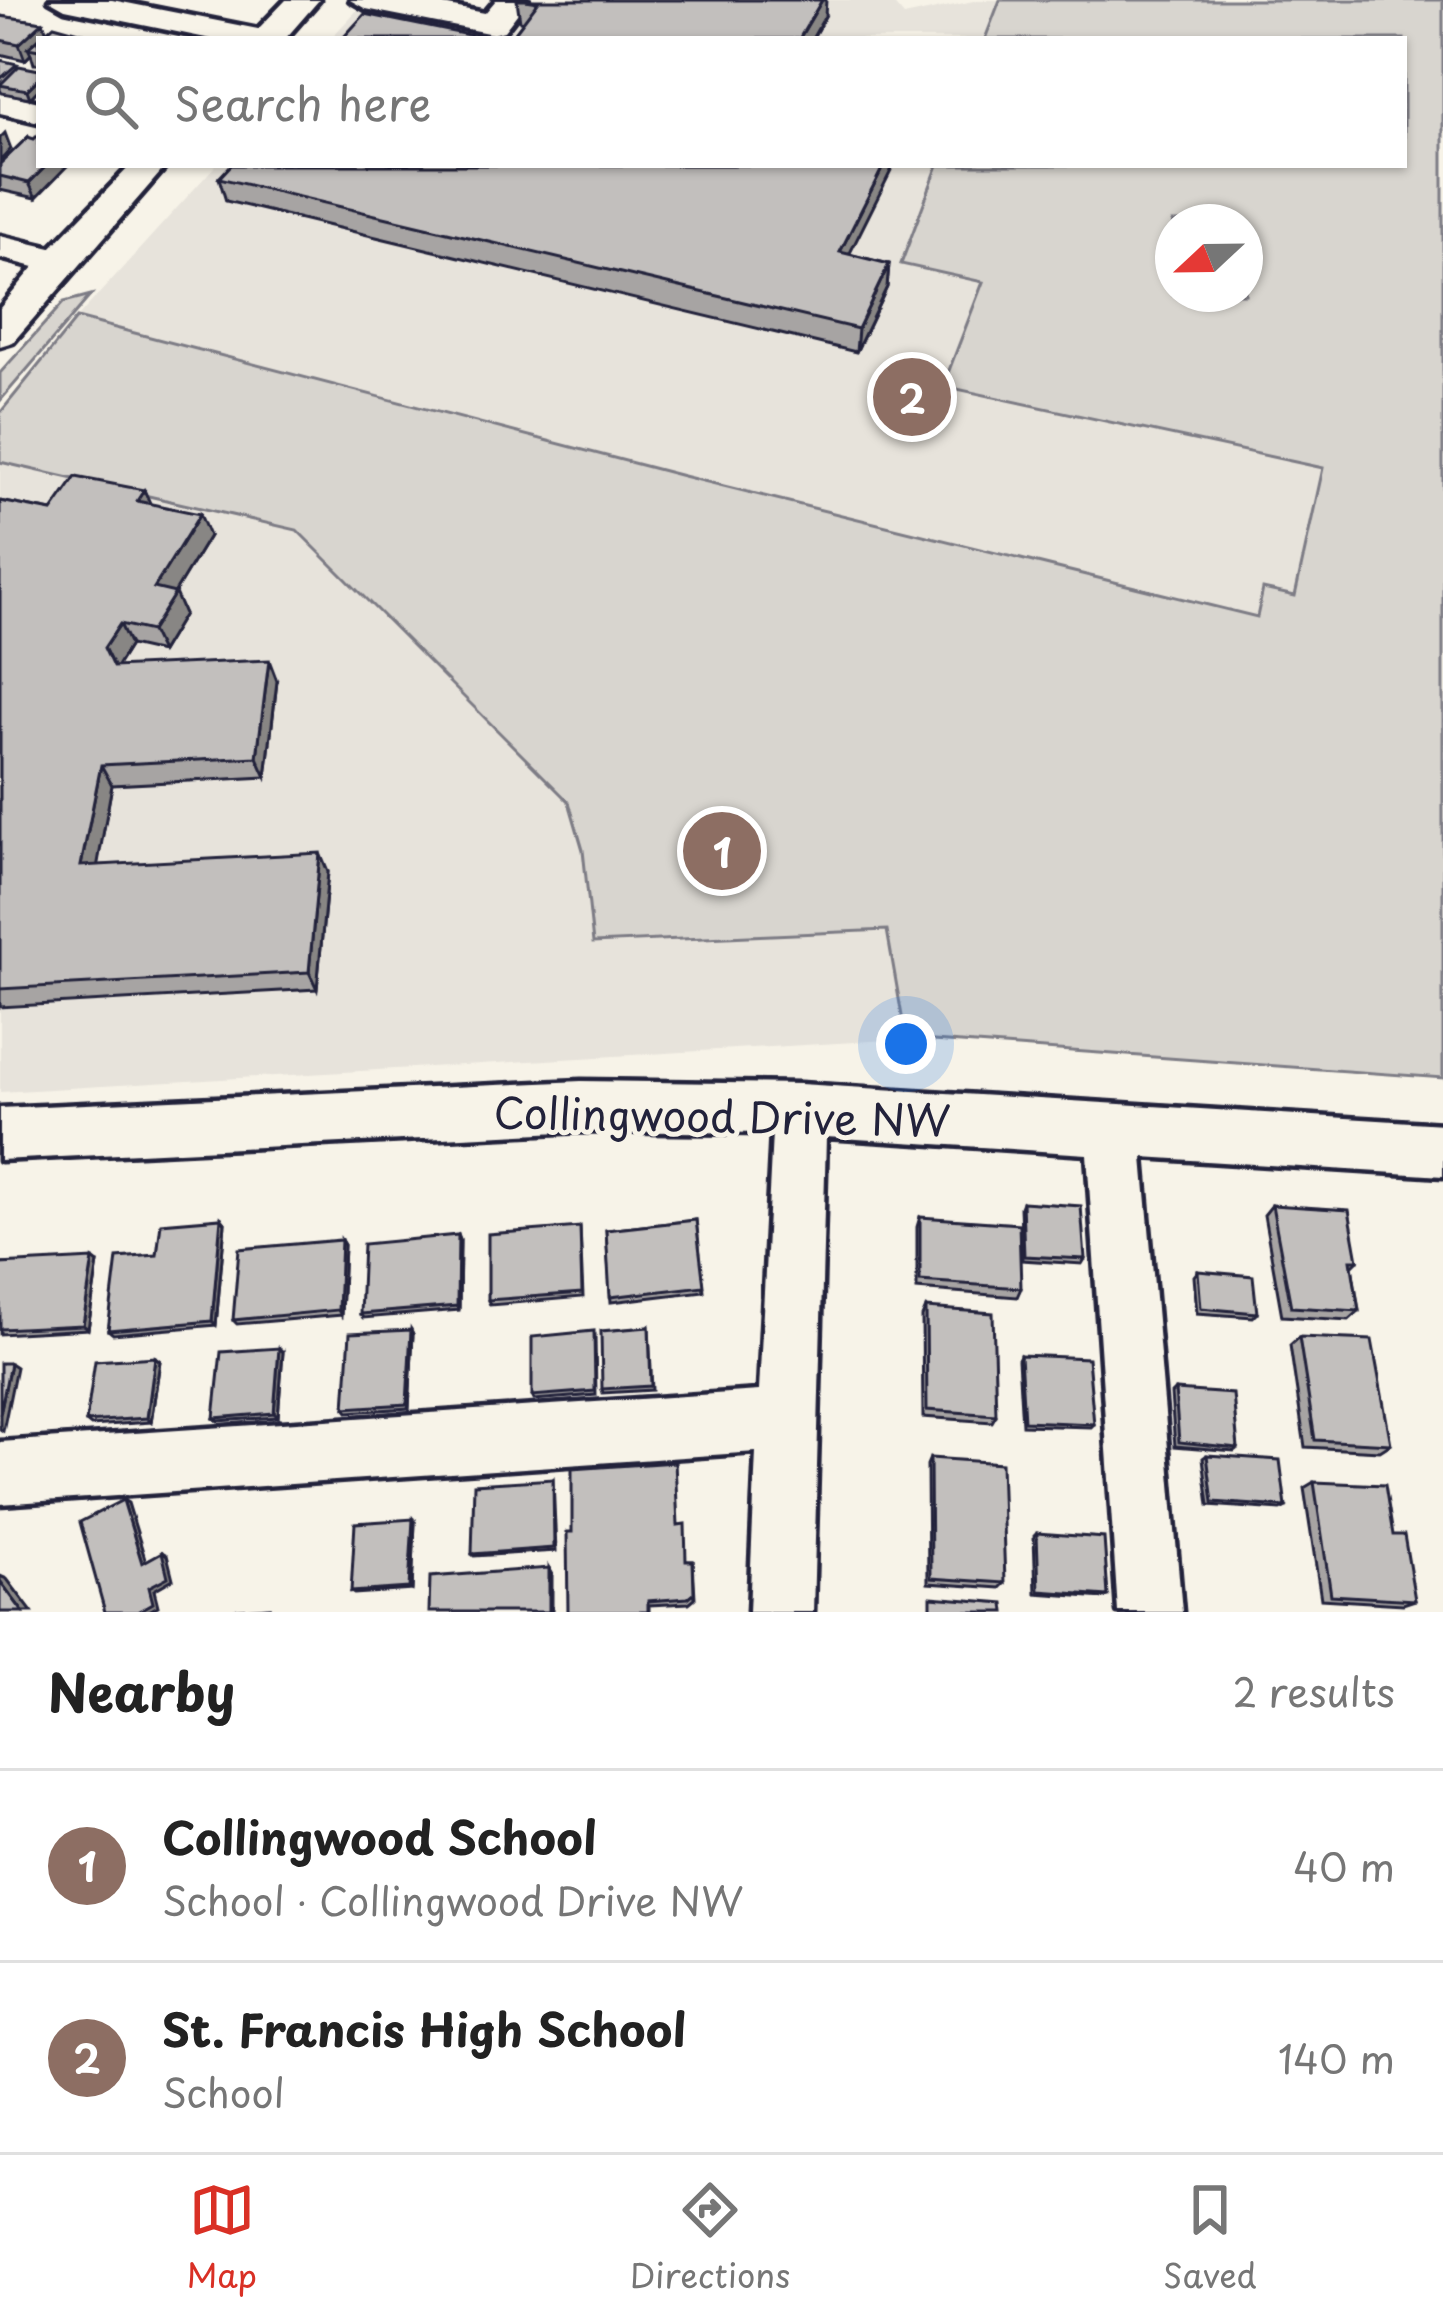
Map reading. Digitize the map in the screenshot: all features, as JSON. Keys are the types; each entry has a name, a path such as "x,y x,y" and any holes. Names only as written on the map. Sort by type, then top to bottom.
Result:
{"street":[{"path":"65,0 247,36"},
{"path":"265,36 303,0"},
{"path":"366,0 493,25 512,0"},
{"path":"0,103 36,111"},
{"path":"0,333 59,261 147,168"},
{"path":"0,247 59,261"},
{"name":"Collingwood Drive NW","path":"0,1135 580,1106 800,1108 1443,1150"},
{"path":"781,1612 800,1108"},
{"path":"1113,1128 1150,1612"},
{"path":"0,1473 788,1419"}],"shaded area":[{"path":"531,0 890,0 904,16 978,0 1443,0 1443,1078 906,1039 0,1092 0,416 67,329 213,168 1407,168 1407,36 333,36 361,6 504,34"},
{"path":"1000,0 1443,0 1443,1078 906,1039 887,930 593,943 583,850 569,802 297,530 0,462 0,413 77,318 683,476 1257,617 1263,589 1295,596 1323,468 943,386 983,282 901,264 937,168 1407,168 1407,36 986,36"},
{"path":"91,295 0,401 0,373 64,302"}],"building":[{"path":"526,0 822,0 801,36 512,36 538,2"},
{"path":"365,14 473,36 345,36"},
{"path":"0,16 43,22 19,44 0,40"},
{"path":"54,25 94,36 42,36"},
{"path":"0,60 17,64 0,79"},
{"path":"19,66 36,69 36,81 27,90 0,85"},
{"path":"28,137 34,139 36,168 44,168 29,183 0,176 0,164"},
{"path":"228,168 882,168 840,252 889,264 858,329 219,178"},
{"path":"76,477 144,490 137,501 200,514 154,588 175,593 151,631 120,624 104,648 113,667 269,660 257,757 101,765 81,866 320,853 309,972 0,989 0,501 52,511"},
{"path":"1022,1202 1081,1206 1085,1259 1024,1256"},
{"path":"1272,1205 1349,1210 1358,1260 1351,1260 1359,1311 1291,1307"},
{"path":"920,1217 1019,1224 1021,1288 920,1281"},
{"path":"221,1218 212,1321 108,1330 117,1258 157,1255 161,1223"},
{"path":"696,1220 704,1286 610,1297 606,1230"},
{"path":"580,1227 582,1293 488,1300 488,1234"},
{"path":"458,1235 457,1306 360,1314 363,1244"},
{"path":"341,1240 338,1310 233,1320 239,1249"},
{"path":"93,1259 83,1325 0,1329 0,1264"},
{"path":"1198,1271 1253,1276 1257,1313 1201,1308"},
{"path":"926,1308 993,1313 996,1415 927,1410"},
{"path":"649,1327 651,1386 602,1389 601,1331"},
{"path":"411,1330 407,1404 345,1408 350,1333"},
{"path":"594,1331 595,1391 532,1396 532,1337"},
{"path":"1299,1337 1372,1340 1391,1444 1315,1440"},
{"path":"279,1348 274,1413 214,1418 221,1352"},
{"path":"1020,1355 1088,1358 1094,1424 1024,1421"},
{"path":"155,1357 147,1418 86,1422 95,1361"},
{"path":"0,1363 10,1363 0,1414"},
{"path":"1175,1390 1233,1394 1238,1448 1179,1442"},
{"path":"1207,1455 1280,1460 1286,1507 1213,1502"},
{"path":"930,1458 1001,1463 1005,1583 931,1578"},
{"path":"675,1462 678,1525 685,1524 686,1561 693,1561 694,1593 688,1598 648,1601 648,1612 568,1612 572,1469"},
{"path":"553,1479 554,1548 472,1554 474,1484"},
{"path":"1314,1482 1385,1485 1393,1535 1404,1535 1415,1600 1331,1595"},
{"path":"123,1500 142,1563 162,1552 168,1577 149,1587 153,1603 137,1612 105,1612 80,1522"},
{"path":"413,1519 409,1588 351,1592 355,1523"},
{"path":"1037,1533 1104,1538 1108,1596 1039,1591"},
{"path":"549,1568 549,1612 429,1612 430,1577"},
{"path":"0,1581 23,1612 0,1612"},
{"path":"931,1597 1004,1603 1005,1612 931,1612"},
{"path":"270,1607 269,1612 197,1612"}],"place":[{"name":"St. Francis High School","path":"912,397"},
{"name":"Collingwood School","path":"722,851"}]}
